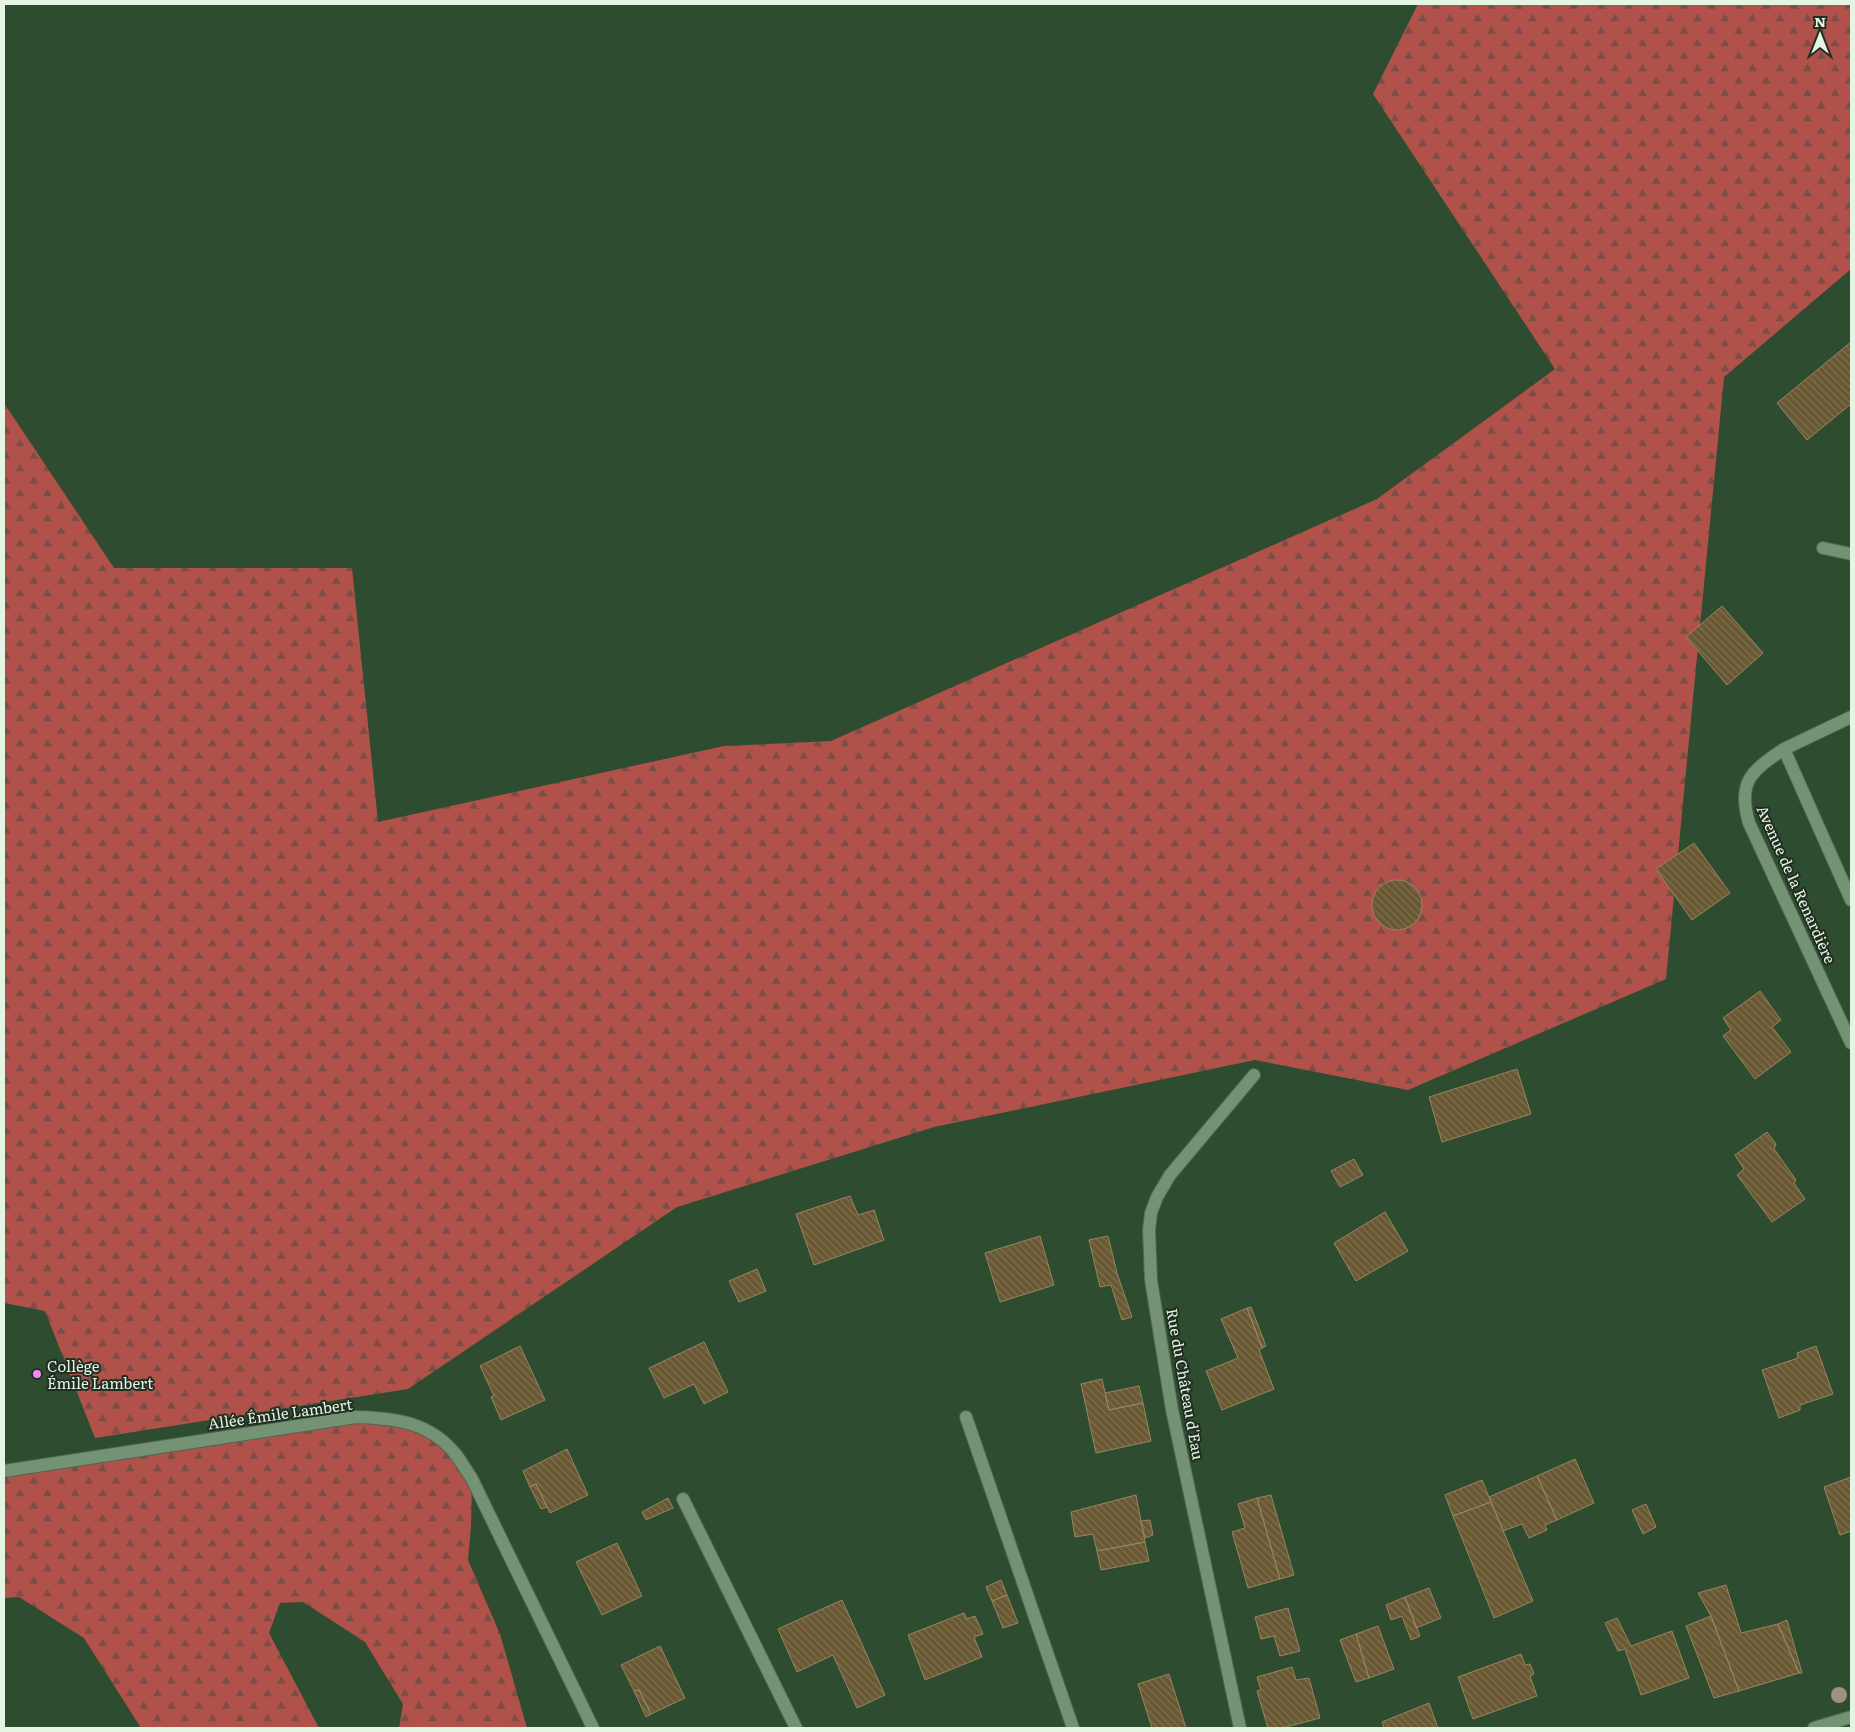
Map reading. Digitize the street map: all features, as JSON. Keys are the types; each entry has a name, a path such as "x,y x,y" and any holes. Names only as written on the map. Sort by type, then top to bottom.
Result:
{"street":[{"path":"1823,548 1851,554"},
{"name":"Avenue de la Renardière","path":"1851,717 1764,762 1751,776 1745,792 1744,805 1753,832 1851,1043"},
{"path":"1784,750 1851,900"},
{"name":"Rue du Château d'Eau","path":"1240,1728 1172,1410 1152,1280 1149,1230 1157,1197 1170,1175 1254,1075"},
{"name":"Allée Émile Lambert","path":"4,1471 356,1417 379,1417 422,1426 441,1440 456,1455 472,1479 593,1728"},
{"path":"966,1417 1073,1728"},
{"path":"684,1499 796,1728"},
{"path":"1814,1728 1851,1717"}],"green space":[{"path":"1418,4 1851,4 1851,269 1724,377 1666,979 1408,1090 1255,1060 934,1127 677,1207 408,1389 95,1438 45,1311 4,1303 4,403 114,568 352,568 378,822 724,746 831,741 1377,499 1555,369 1373,94"},
{"path":"356,1417 422,1426 472,1479 468,1560 500,1634 527,1728 399,1728 403,1704 365,1642 303,1602 280,1603 269,1633 319,1728 141,1728 84,1638 19,1597 4,1598 4,1471"}],"building":[{"path":"1851,342 1851,404 1807,440 1777,403"},
{"path":"1722,606 1763,653 1727,685 1686,637"},
{"path":"1694,843 1730,893 1692,920 1656,869"},
{"path":"1392,880 1402,880 1415,887 1422,900 1422,910 1415,923 1402,930 1392,930 1383,926 1376,919 1372,910 1372,900 1376,891 1383,884"},
{"path":"1760,991 1781,1020 1772,1027 1791,1052 1755,1079 1723,1036 1731,1030 1723,1018"},
{"path":"1517,1069 1531,1114 1442,1142 1429,1097"},
{"path":"1767,1132 1776,1144 1774,1149 1796,1180 1794,1183 1805,1199 1772,1222 1737,1175 1744,1169 1735,1155"},
{"path":"1354,1159 1363,1175 1340,1187 1331,1171"},
{"path":"850,1196 858,1215 874,1210 884,1240 814,1265 796,1214"},
{"path":"1385,1212 1408,1251 1356,1281 1334,1243"},
{"path":"1040,1236 1054,1285 1000,1302 985,1253"},
{"path":"1108,1236 1117,1273 1132,1317 1122,1320 1111,1285 1100,1287 1089,1240"},
{"path":"757,1269 766,1291 739,1302 729,1281"},
{"path":"1251,1307 1266,1346 1262,1348 1247,1308"},
{"path":"1247,1308 1262,1348 1259,1350 1274,1389 1222,1410 1206,1371 1238,1358 1221,1319"},
{"path":"704,1342 728,1392 704,1404 694,1384 664,1398 649,1368"},
{"path":"520,1346 545,1400 501,1420 491,1397 494,1396 480,1366"},
{"path":"1816,1346 1833,1394 1800,1405 1800,1410 1779,1418 1762,1370 1798,1358 1797,1353"},
{"path":"1102,1379 1109,1410 1143,1403 1151,1441 1096,1453 1081,1384"},
{"path":"1139,1386 1143,1403 1109,1410 1105,1393"},
{"path":"567,1449 588,1495 550,1513 536,1484 530,1487 523,1471"},
{"path":"1575,1459 1594,1503 1557,1520 1537,1476"},
{"path":"1537,1476 1557,1520 1545,1525 1547,1530 1529,1538 1522,1524 1503,1531 1489,1497"},
{"path":"1851,1477 1851,1531 1840,1535 1824,1487"},
{"path":"1482,1480 1491,1502 1453,1516 1445,1495"},
{"path":"536,1484 547,1507 541,1509 530,1487"},
{"path":"1136,1495 1145,1542 1097,1551 1093,1534 1075,1537 1071,1512"},
{"path":"1271,1495 1294,1575 1280,1579 1257,1498"},
{"path":"668,1498 673,1508 646,1520 642,1512"},
{"path":"1257,1498 1280,1579 1248,1588 1232,1532 1245,1528 1238,1504"},
{"path":"1491,1502 1533,1601 1494,1618 1453,1516"},
{"path":"1646,1504 1656,1527 1643,1534 1632,1510"},
{"path":"1150,1520 1153,1535 1145,1538 1141,1521"},
{"path":"1145,1542 1149,1561 1101,1570 1097,1551"},
{"path":"617,1543 642,1596 602,1615 576,1562"},
{"path":"1001,1580 1007,1595 992,1601 986,1587"},
{"path":"1726,1585 1741,1633 1778,1624 1799,1673 1739,1691 1711,1616 1698,1593"},
{"path":"1429,1588 1441,1618 1416,1628 1405,1597"},
{"path":"1007,1595 1018,1623 1003,1628 992,1601"},
{"path":"1405,1597 1420,1636 1411,1640 1402,1616 1391,1620 1386,1605"},
{"path":"842,1600 885,1695 857,1708 833,1655 797,1672 778,1629"},
{"path":"1288,1608 1300,1651 1280,1656 1274,1636 1261,1639 1255,1617"},
{"path":"964,1613 967,1619 975,1616 983,1634 974,1637 982,1657 925,1680 908,1635"},
{"path":"1711,1616 1739,1691 1714,1698 1686,1626"},
{"path":"1617,1618 1631,1646 1672,1631 1689,1678 1641,1695 1625,1649 1618,1651 1605,1623"},
{"path":"1787,1620 1802,1673 1799,1673 1778,1624"},
{"path":"1378,1626 1394,1669 1369,1678 1356,1634"},
{"path":"1356,1634 1369,1678 1356,1682 1340,1640"},
{"path":"660,1646 685,1698 651,1714 639,1690 634,1691 621,1665"},
{"path":"1521,1654 1525,1665 1530,1664 1534,1674 1530,1676 1537,1696 1473,1719 1458,1677"},
{"path":"1292,1667 1296,1680 1309,1678 1320,1718 1282,1728 1268,1728 1257,1691 1261,1690 1257,1677"},
{"path":"1169,1674 1186,1728 1152,1728 1138,1684"},
{"path":"639,1690 651,1714 646,1717 634,1691"},
{"path":"1429,1703 1438,1728 1384,1728 1382,1722"}],"place":[{"name":"Collège Émile Lambert","path":"37,1374"}]}
